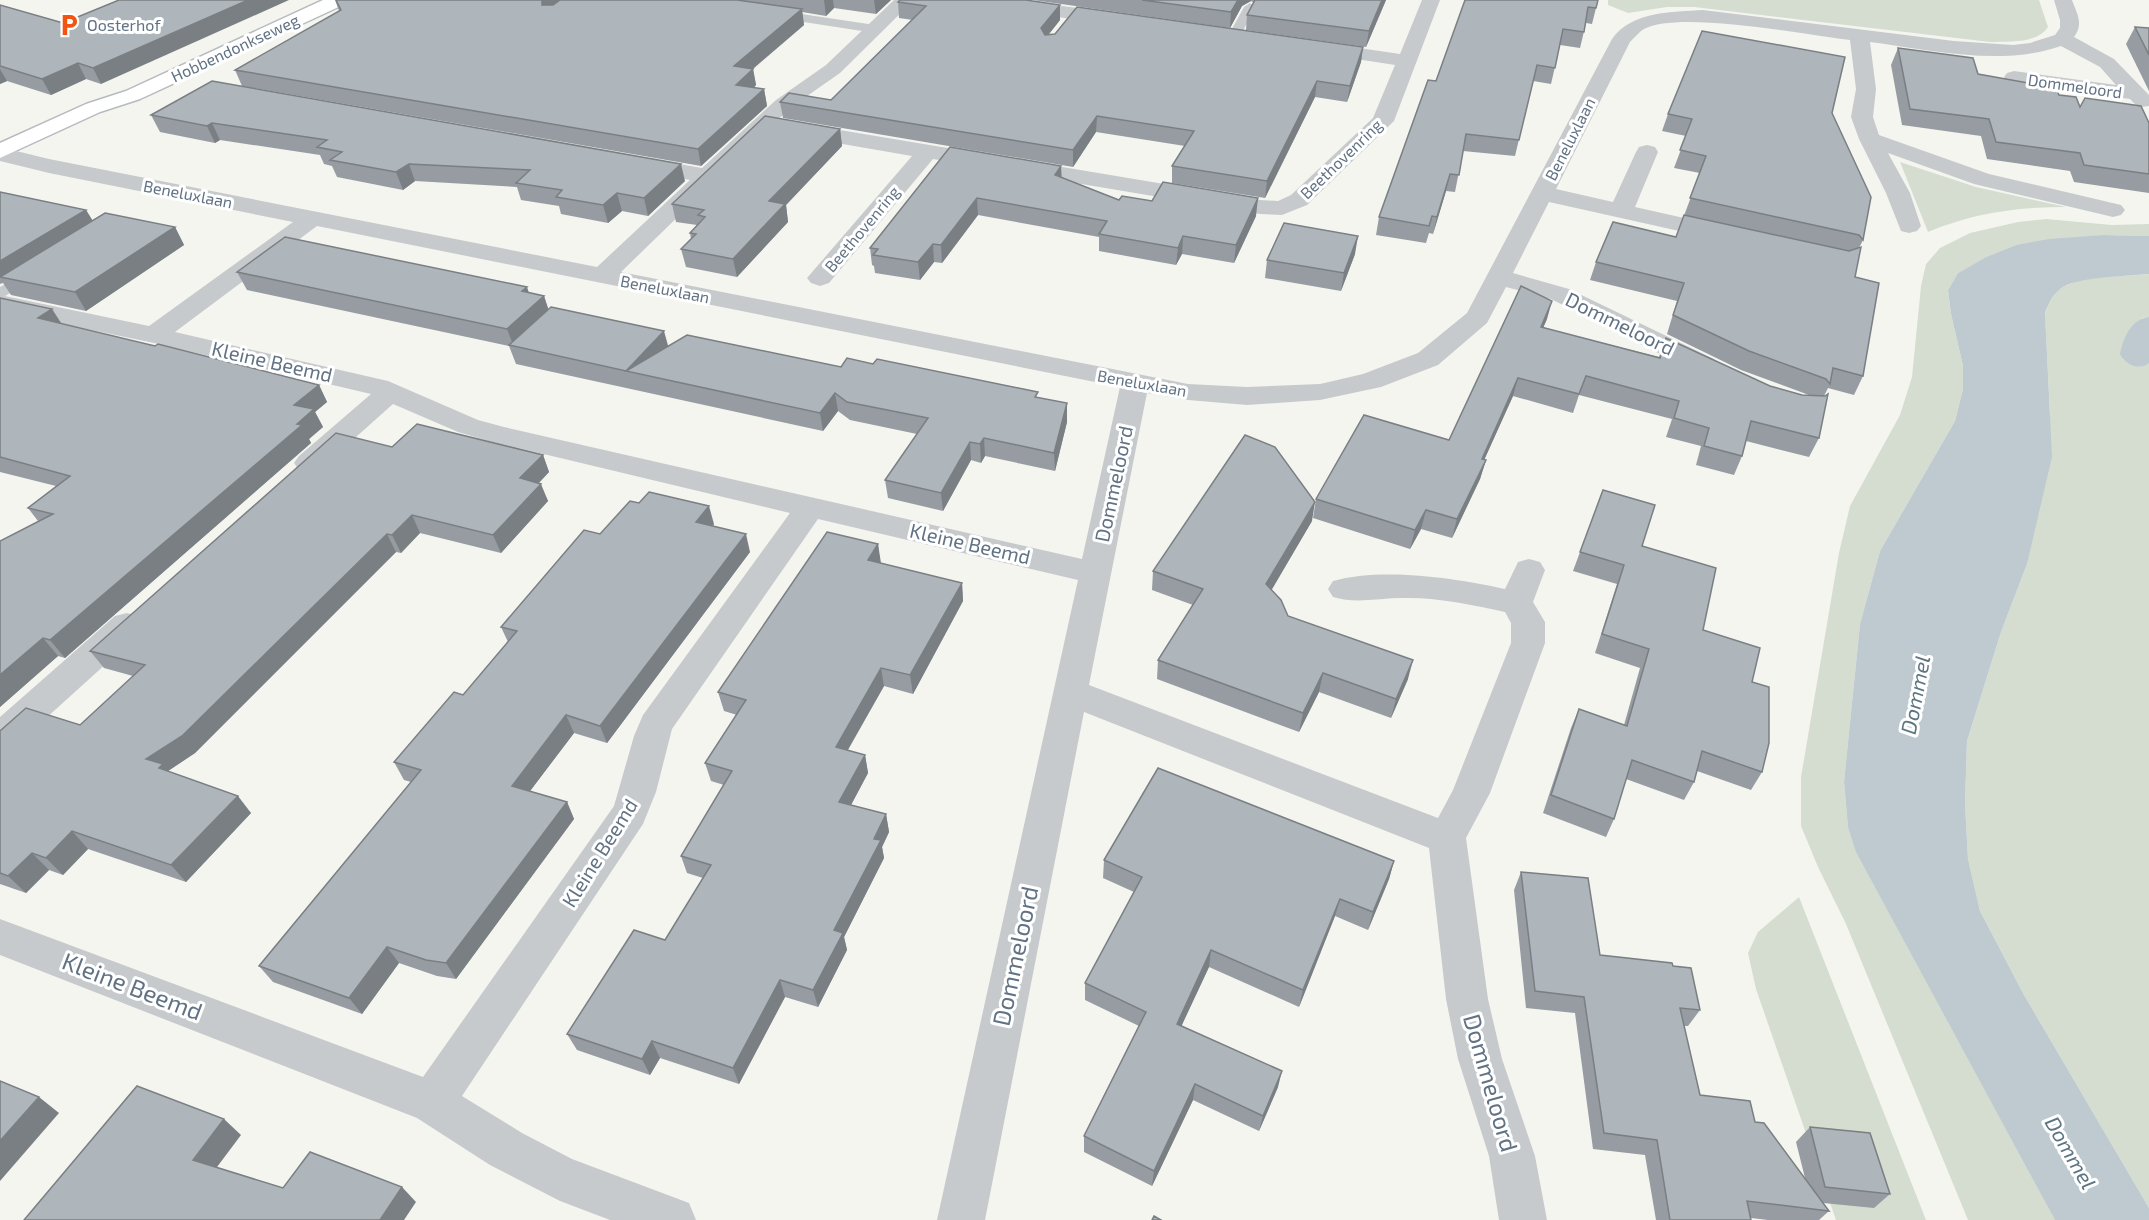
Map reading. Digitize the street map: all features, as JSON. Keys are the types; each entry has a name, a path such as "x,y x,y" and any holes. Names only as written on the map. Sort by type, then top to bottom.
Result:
{"street":[{"name":"Hobbendonkseweg","path":"3,156 106,113 133,95 338,0"},
{"path":"601,277 761,124 783,104 833,69 905,0"},
{"path":"977,0 1071,18 1136,22"},
{"name":"Beethovenring","path":"761,124 1260,207 1282,208 1299,200 1381,123 1431,0"},
{"path":"2062,39 2070,29 2070,20 2063,0"},
{"name":"Beneluxlaan","path":"3,156 601,277 1188,392 1247,396 1320,392 1371,381 1428,359 1478,318 1622,39 1637,26 1667,18 1703,16 1984,50 2013,51 2033,49 2062,39"},
{"path":"1212,33 1257,39"},
{"path":"1859,34 1866,89 1862,117 1870,139 1898,193 1909,226"},
{"name":"Dommeloord","path":"2062,39 2107,63 2143,100"},
{"path":"1303,46 1408,61"},
{"name":"Dommeloord","path":"2014,77 2143,100"},
{"path":"1870,139 1982,179 2113,210"},
{"name":"Beethovenring","path":"820,278 927,152"},
{"path":"1621,211 1647,152"},
{"path":"617,160 706,176"},
{"path":"1541,193 1748,240"},
{"path":"154,335 312,219"},
{"name":"Dommeloord","path":"1498,277 1560,294 1730,378"},
{"name":"Kleine Beemd","path":"0,303 154,335 391,391 468,426 499,435 1095,573"},
{"name":"Dommeloord","path":"961,1220 1135,382"},
{"path":"284,486 391,391"},
{"name":"Kleine Beemd","path":"432,1102 630,813 637,796 649,744 656,725 810,507"},
{"path":"1516,603 1529,570"},
{"path":"1071,692 1447,838 1472,793 1527,644 1528,622 1516,603 1481,595 1406,586 1344,589"},
{"path":"0,738 151,604"},
{"name":"Dommeloord","path":"1447,838 1467,999 1480,1059 1512,1156 1523,1220"},
{"name":"Kleine Beemd","path":"0,937 432,1102 506,1149 560,1178 672,1220"}],"lane":[{"path":"1234,36 1250,8"},
{"path":"757,12 875,29"},
{"path":"0,294 39,270"}],"shaded area":[{"path":"1608,0 2039,0 2048,27 2030,39 1990,42 1694,7 1667,7 1628,13 1608,5"},
{"path":"1900,162 1976,187 2066,207 1996,212 1945,225 1928,232"},
{"path":"2046,219 2112,225 2149,224 2149,236 2103,235 2016,245 1986,257 1958,273 1948,290 1963,366 1963,389 1955,421 1880,551 1860,624 1844,782 1848,827 2055,1220 1968,1220 1846,924 1801,826 1801,777 1839,553 1850,506 1900,415 1912,377 1921,286 1926,264 1940,248 1970,233 2018,222"},
{"path":"2149,274 2149,317 2142,318 2123,359 2139,367 2149,363 2149,1208 2024,995 1980,911 1968,859 1965,803 1967,741 2001,632 2027,564 2050,414 2045,314 2057,292 2073,283 2094,278"},
{"path":"1799,897 1926,1220 1836,1220 1756,989 1748,953 1758,932"}],"water":[{"name":"Dommel","path":"2103,235 2149,236 2149,274 2116,276 2067,285 2054,294 2045,313 2052,457 2027,564 2001,632 1967,741 1965,803 1968,859 1980,911 2024,995 2149,1208 2149,1220 2055,1220 1856,852 1848,827 1844,782 1860,624 1880,551 1955,421 1963,389 1963,366 1948,290 1958,273 1986,257 2016,245 2049,239"},
{"path":"2149,317 2149,363 2141,367 2133,366 2120,354 2123,342 2137,321"}],"building":[{"path":"119,0 248,0 93,68 78,63 42,79 0,66 0,5 63,23"},
{"path":"336,0 542,0 542,5 553,5 560,0 737,0 802,9 734,66 753,69 736,85 764,89 698,149 235,70 341,10"},
{"path":"900,0 1026,0 1060,5 1041,28 1045,35 1055,34 1077,7 1363,47 1350,86 1317,81 1267,181 1172,166 1194,131 1097,116 1073,150 780,102 789,93 831,100 926,6 898,2"},
{"path":"1142,0 1238,0 1231,12"},
{"path":"1255,0 1382,0 1369,31 1247,15"},
{"path":"1465,0 1598,0 1596,8 1588,7 1584,32 1563,29 1555,68 1537,65 1519,140 1466,134 1459,175 1450,174 1437,217 1432,216 1429,226 1379,217 1428,80 1436,81"},
{"path":"2135,27 2149,28 2149,55"},
{"path":"1702,31 1845,57 1832,113 1871,197 1863,240 1859,235 1690,198 1706,156 1680,150 1692,119 1668,114"},
{"path":"1898,48 1973,58 1978,74 2056,88 2059,95 2076,97 2080,107 2085,98 2141,106 2149,123 2149,174 2084,165 2080,153 1996,142 1989,119 1910,109"},
{"path":"212,81 681,164 644,198 617,193 603,205 556,197 562,190 516,183 530,170 409,164 396,172 330,160 342,152 317,147 327,140 212,123 207,126 151,115"},
{"path":"765,116 840,129 769,201 785,204 733,259 681,249 696,234 690,233 705,217 698,215 704,210 672,204"},
{"path":"950,147 1061,166 1055,175 1119,200 1122,196 1152,201 1163,182 1258,198 1236,245 1183,236 1178,248 1099,234 1107,221 977,198 941,245 933,244 918,262 873,255 878,249 870,248"},
{"path":"0,192 86,210 0,261"},
{"path":"105,213 175,227 75,292 0,277"},
{"path":"1684,215 1849,251 1861,247 1855,277 1879,283 1863,376 1833,368 1830,384 1826,379 1749,351 1673,315 1684,283 1596,262 1613,222 1676,237"},
{"path":"1284,223 1358,236 1344,273 1267,260"},
{"path":"285,237 527,287 522,291 544,296 507,329 237,272"},
{"path":"1521,286 1552,301 1541,327 1660,358 1666,338 1770,386 1802,395 1825,396 1828,394 1819,438 1751,421 1742,456 1704,446 1709,428 1674,418 1679,401 1586,376 1579,394 1518,378 1482,459 1486,460 1457,519 1426,510 1415,530 1316,499 1364,415 1449,440"},
{"path":"0,298 52,309 38,318 155,346 158,344 319,385 294,405 314,409 297,424 302,425 50,640 43,638 0,675 0,541 53,514 28,508 70,476 0,457"},
{"path":"551,307 664,331 626,371 509,345"},
{"path":"687,335 841,367 847,358 873,364 877,359 1038,392 1035,397 1067,403 1054,453 984,438 980,444 970,442 941,493 885,480 928,418 847,402 835,393 820,413 626,371"},
{"path":"417,424 543,455 520,478 541,484 493,535 412,515 392,535 387,534 182,736 146,759 163,764 159,768 238,796 171,865 72,831 46,858 32,853 8,876 0,873 0,731 26,708 80,725 145,665 90,651 336,433 392,447"},
{"path":"1245,435 1275,447 1315,502 1266,584 1281,600 1288,616 1413,660 1396,699 1323,673 1303,713 1158,660 1203,589 1153,571"},
{"path":"1603,490 1655,505 1642,546 1716,568 1703,630 1760,648 1752,682 1769,687 1769,743 1762,772 1702,751 1694,782 1632,760 1614,819 1551,795 1579,709 1627,726 1649,649 1602,634 1624,565 1580,552"},
{"path":"649,492 709,506 696,522 746,534 600,726 566,715 512,786 567,802 446,963 426,960 387,947 349,998 259,966 421,770 394,762 454,692 463,695 517,631 501,627 584,530 600,534 630,501 639,503"},
{"path":"827,532 878,544 868,560 962,583 910,675 881,668 836,747 865,755 839,802 886,814 874,839 881,840 834,930 843,933 813,990 780,980 733,1068 652,1041 642,1059 567,1034 634,930 665,940 711,865 681,856 732,771 705,763 746,700 718,692"},
{"path":"1158,768 1394,861 1373,912 1340,899 1303,990 1211,950 1177,1024 1282,1071 1263,1116 1195,1084 1154,1171 1084,1136 1146,1012 1085,983 1142,877 1104,860"},
{"path":"1521,872 1588,878 1600,955 1672,963 1673,966 1691,968 1700,1010 1680,1008 1700,1095 1750,1101 1755,1122 1764,1123 1829,1211 1747,1201 1751,1220 1670,1220 1657,1140 1604,1133 1584,997 1535,991"},
{"path":"0,1081 39,1097 0,1141"},
{"path":"137,1086 224,1119 193,1160 283,1188 310,1152 402,1187 380,1220 24,1220"},
{"path":"1810,1127 1870,1133 1890,1194 1825,1187"}],"place":[{"name":"Oosterhof","path":"69,25"}]}
